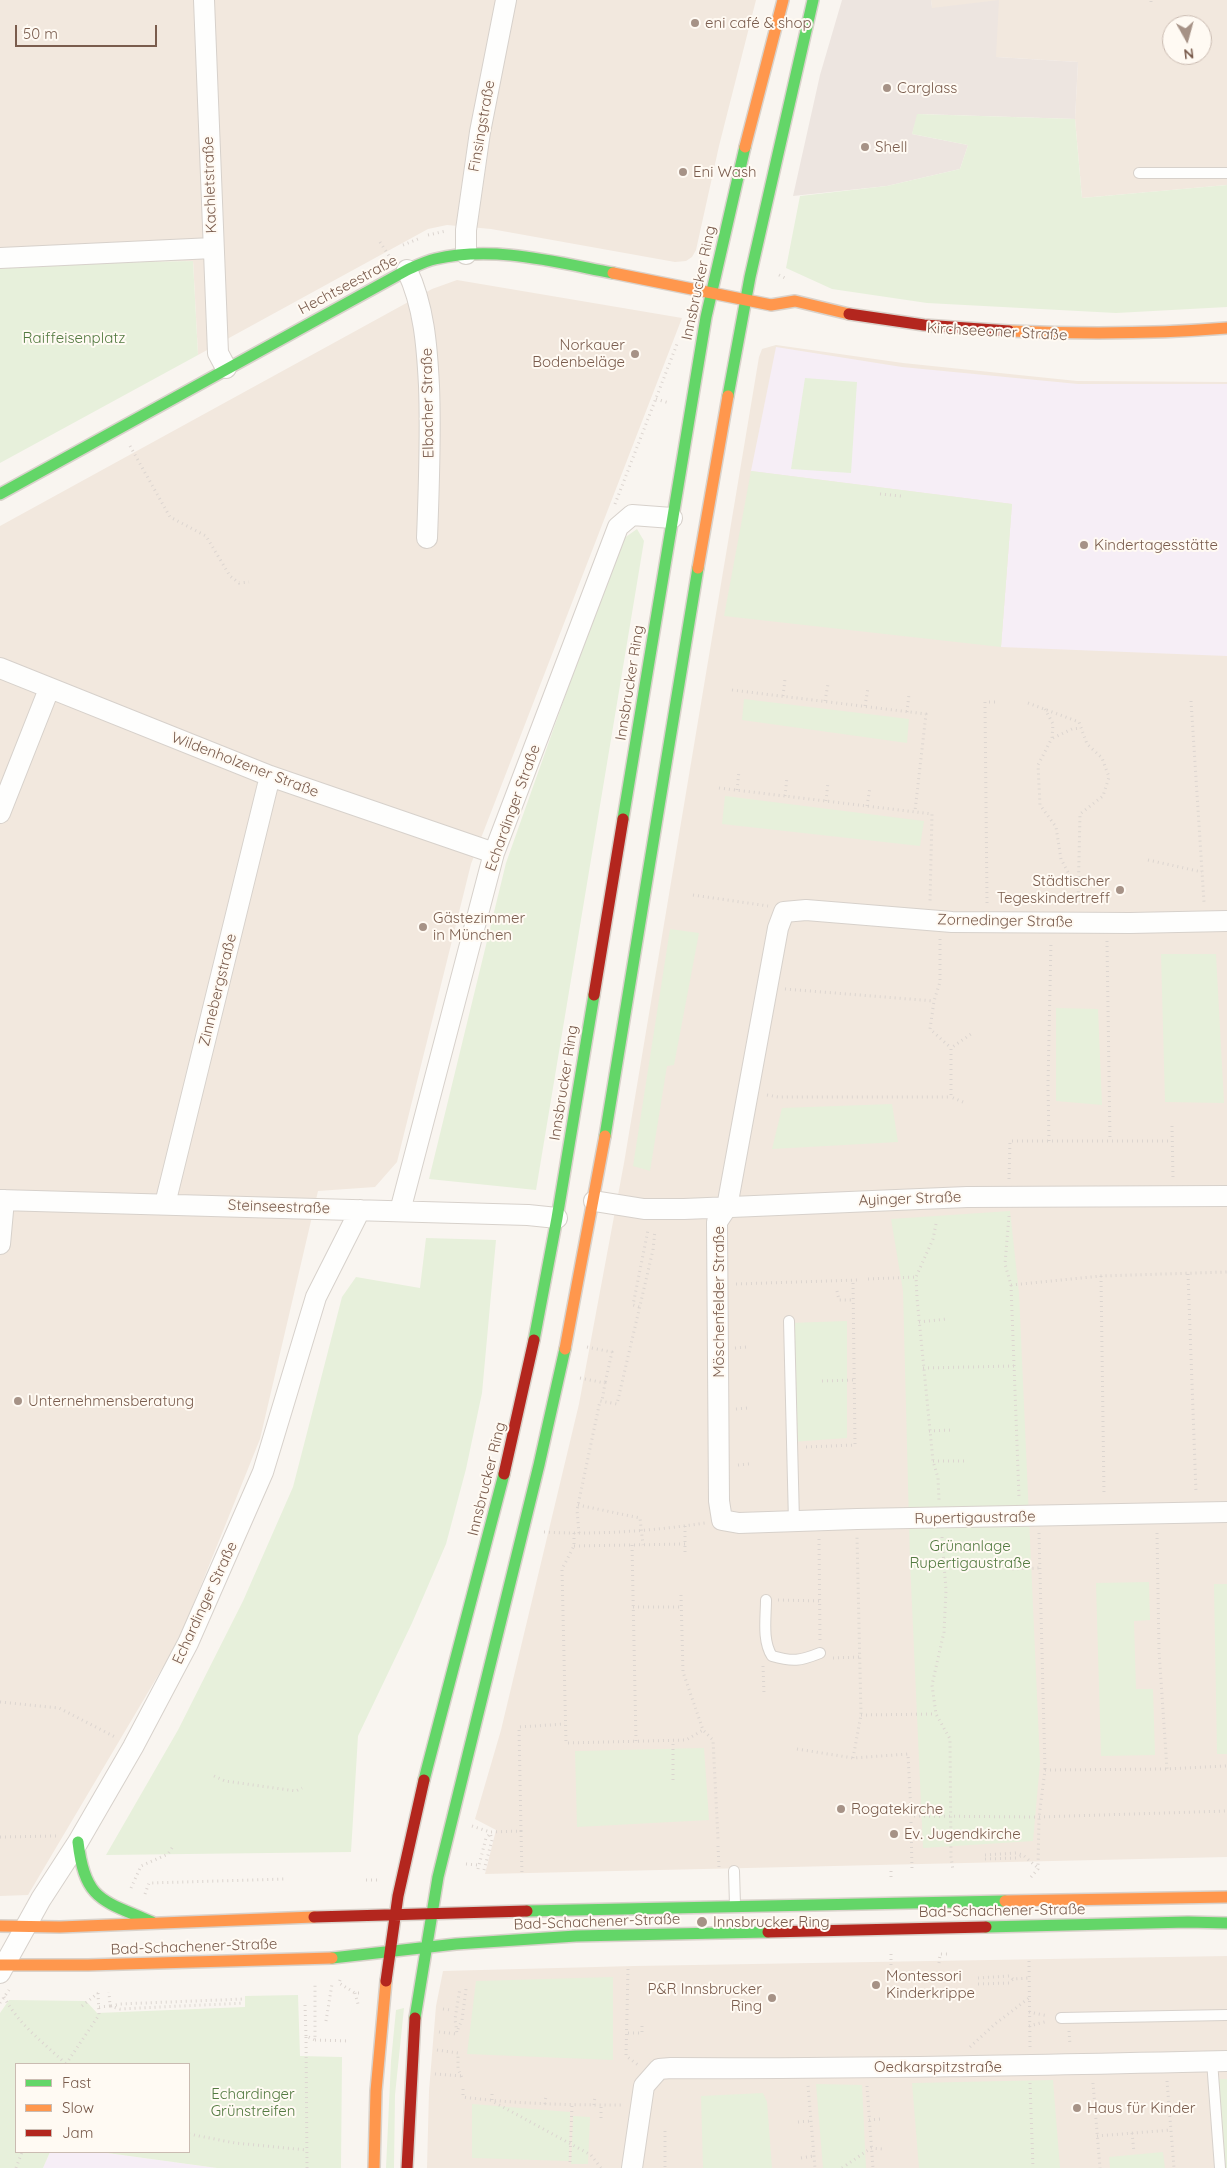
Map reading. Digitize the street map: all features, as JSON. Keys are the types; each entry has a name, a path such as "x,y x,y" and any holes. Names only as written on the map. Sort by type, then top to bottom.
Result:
{"main road":[{"name":"Innsbrucker Ring","path":"374,2168 374,2118 390,1953 406,1857 507,1461 537,1326 557,1218 672,518 711,293 744,151 783,0"},
{"path":"407,2168 416,2009 438,1878 540,1465 594,1200 704,524 766,202 813,0"},
{"name":"Hechtseestraße","path":"0,494 226,368 407,270 434,259 466,254 516,255 632,276 746,300"},
{"name":"Kirchseeoner Straße","path":"746,300 771,305 795,301 859,316 924,325 1000,332 1074,334 1169,333 1227,328"},
{"name":"Kirchseeoner Straße","path":"771,305 784,314"},
{"path":"78,1842 82,1869 90,1888 107,1901 156,1924"},
{"name":"Bad-Schachener-Straße","path":"0,1926 156,1924 432,1913 1227,1897"},
{"name":"Bad-Schachener-Straße","path":"4,1973 157,1964 337,1958 456,1944 586,1936 1168,1922 1227,1924"}],"street":[{"name":"Kachletstraße","path":"204,0 218,353 226,368"},
{"name":"Finsingstraße","path":"466,254 466,230 480,132 506,0"},
{"path":"0,258 213,248"},
{"name":"Elbacher Straße","path":"407,270 416,288 427,344 430,428 427,538"},
{"name":"Echardinger Straße","path":"400,1211 494,852 618,527 632,515 672,518"},
{"name":"Wildenholzener Straße","path":"0,668 270,776 494,852"},
{"path":"0,813 49,689"},
{"name":"Zinnebergstraße","path":"165,1204 270,776"},
{"name":"Zornedinger Straße","path":"784,912 806,910 987,922 1227,921"},
{"name":"Möschenfelder Straße","path":"722,1520 719,1502 717,1222 727,1207 778,928 784,912"},
{"name":"Ayinger Straße","path":"594,1200 644,1209 1009,1196 1227,1196"},
{"path":"0,1244 2,1200"},
{"name":"Steinseestraße","path":"2,1200 400,1211 557,1218"},
{"name":"Echardinger Straße","path":"4,1973 25,1927 78,1842 188,1643 263,1472 316,1297 360,1210"},
{"name":"Rupertigaustraße","path":"722,1520 739,1523 1227,1512"},
{"name":"Oedkarspitzstraße","path":"652,2076 659,2069 671,2068 807,2069 1092,2065 1220,2061"},
{"path":"632,2168 641,2098 644,2086 652,2076"}],"lane":[{"path":"1139,173 1227,173"},
{"path":"789,1321 794,1522"},
{"path":"766,1600 767,1641 768,1649 772,1656 791,1661 806,1659 820,1653"},
{"path":"734,1871 735,1907"},
{"path":"1061,2018 1227,2014"},
{"path":"1220,2061 1220,2168"}],"path":[{"path":"380,242 387,254"},
{"path":"129,445 170,517 206,536 230,576 239,583 249,582"},
{"path":"880,494 901,496"},
{"path":"783,696 785,678"},
{"path":"825,701 828,684"},
{"path":"865,706 868,688"},
{"path":"732,690 926,714 915,811"},
{"path":"907,712 910,694"},
{"path":"1191,701 1205,922"},
{"path":"987,922 985,702 995,702"},
{"path":"1028,703 1079,722 1087,744 1102,758 1109,777 1104,796 1080,814 1078,923"},
{"path":"1045,708 1053,724 1052,738 1038,765 1040,805 1056,827 1061,859 1070,876 1078,883"},
{"path":"1052,738 1072,729 1081,728"},
{"path":"737,790 739,771"},
{"path":"784,796 787,777"},
{"path":"826,801 828,782"},
{"path":"867,806 870,787"},
{"path":"719,788 932,814 935,920 940,982 934,1001 930,1029 951,1048 951,1097"},
{"path":"1148,860 1202,872"},
{"path":"693,895 772,906 784,912"},
{"path":"1049,1140 1048,1085 1052,923"},
{"path":"1106,923 1110,1141"},
{"path":"767,988 934,1001"},
{"path":"951,1048 971,1034"},
{"path":"748,1092 778,1097 951,1097 963,1102"},
{"path":"1172,1126 1174,1196"},
{"path":"1031,1877 1038,1869 1039,1817 1045,1770 1039,1568 1029,1517 1014,1366 1011,1285 1005,1264 1010,1141 1172,1141"},
{"path":"936,1224 933,1238 916,1277 929,1431 933,1462 938,1478 946,1590 944,1632 932,1685 936,1714 950,1739 951,1857 953,1870"},
{"path":"639,1307 632,1305 648,1230"},
{"path":"602,1401 617,1404 653,1250 655,1230"},
{"path":"1011,1285 1101,1276 1227,1272"},
{"path":"1188,1274 1197,1513"},
{"path":"1101,1276 1105,1516"},
{"path":"868,1279 916,1277"},
{"path":"799,1448 856,1445 853,1280"},
{"path":"717,1284 858,1280"},
{"path":"837,1291 839,1300 853,1300"},
{"path":"919,1322 947,1320"},
{"path":"579,1533 576,1521 578,1505 612,1352 582,1346"},
{"path":"923,1368 1014,1366"},
{"path":"575,1377 606,1383"},
{"path":"822,1381 854,1380"},
{"path":"929,1431 952,1430"},
{"path":"933,1462 966,1461"},
{"path":"578,1505 640,1518 643,1545"},
{"path":"1156,1514 1159,1651 1167,1769"},
{"path":"852,1758 860,1715 857,1519"},
{"path":"819,1521 820,1653 824,1658 860,1657"},
{"path":"541,1532 579,1533 685,1526 685,1552"},
{"path":"574,1533 574,1546 562,1569 566,1743 686,1740 703,1730"},
{"path":"574,1546 685,1544"},
{"path":"632,1545 636,1741"},
{"path":"944,1567 1001,1564 1009,1569 1039,1568"},
{"path":"681,1594 683,1672 703,1730 713,1740 718,1839"},
{"path":"766,1600 820,1600"},
{"path":"634,1608 682,1607"},
{"path":"0,1702 59,1708 132,1747"},
{"path":"860,1715 936,1714"},
{"path":"522,1875 519,1727 565,1724"},
{"path":"673,1740 673,1780"},
{"path":"797,1749 852,1758 908,1754 911,1813"},
{"path":"1045,1770 1167,1769 1227,1766"},
{"path":"214,1776 234,1782 296,1791 302,1788"},
{"path":"914,1816 1039,1817 1227,1811"},
{"path":"911,1822 912,1870"},
{"path":"468,1825 490,1832 521,1831"},
{"path":"484,1870 492,1840 490,1832"},
{"path":"466,1864 478,1867 486,1838 490,1832"},
{"path":"0,1837 54,1835 78,1842"},
{"path":"129,1892 141,1866 168,1854 174,1845"},
{"path":"718,1846 719,1874"},
{"path":"985,1855 1016,1853 1023,1855 1038,1869"},
{"path":"985,1860 1016,1858 1023,1855"},
{"path":"142,1899 149,1884 286,1879"},
{"path":"939,1963 940,1954 950,1954"},
{"path":"1029,1961 1030,2055"},
{"path":"628,1969 626,2056 652,2076"},
{"path":"4,1973 4,1998 11,2011 65,2063"},
{"path":"978,1978 1009,1976 1013,1979 1029,1978"},
{"path":"978,1984 1009,1983 1013,1979"},
{"path":"339,1983 355,1993"},
{"path":"326,2020 332,1984"},
{"path":"315,1986 315,2040"},
{"path":"458,2029 455,2019 460,1988"},
{"path":"438,2032 456,2034 462,2020 466,1989"},
{"path":"109,1992 110,2006"},
{"path":"67,2063 99,2015 98,1993 82,2006"},
{"path":"0,2003 4,1998"},
{"path":"963,2052 1029,1998"},
{"path":"99,2007 110,2006 120,2009 244,2001"},
{"path":"305,2005 307,2168"},
{"path":"443,2009 451,2010"},
{"path":"1030,2026 1061,2018"},
{"path":"628,2033 642,2033 642,2024"},
{"path":"1070,2033 1070,2048"},
{"path":"306,2036 315,2040 350,2041"},
{"path":"435,2074 464,2078 458,2069 458,2052 437,2050"},
{"path":"1166,2063 1174,2168"},
{"path":"1092,2065 1100,2168"},
{"path":"865,2067 873,2168"},
{"path":"807,2069 815,2168"},
{"path":"1030,2078 1033,2168"},
{"path":"463,2089 463,2097 492,2101 572,2105 624,2105"},
{"path":"492,2094 492,2101"},
{"path":"545,2104 546,2095"},
{"path":"594,2105 595,2096"},
{"path":"492,2101 591,2155 601,2168"},
{"path":"570,2162 572,2105"},
{"path":"601,2105 601,2118"},
{"path":"869,2120 881,2119"},
{"path":"798,2122 811,2121"},
{"path":"1098,2136 1171,2130"},
{"path":"664,2131 665,2168"},
{"path":"1132,2133 1134,2152"},
{"path":"190,2134 235,2143 307,2150"},
{"path":"842,2168 871,2148 884,2149"},
{"path":"16,2168 22,2153"},
{"path":"800,2158 814,2156"}],"shaded area":[{"path":"0,0 756,0 719,146 696,250 692,257 686,261 675,262 491,229 447,225 428,229 198,355 193,261 0,265"},
{"path":"842,0 931,0 932,8 999,0 996,57 1078,62 1075,119 918,114 912,134 968,145 960,169 887,186 793,196 820,75"},
{"path":"931,0 1227,0 1227,185 1082,198 1075,119 1078,62 996,57 932,8"},
{"path":"457,280 682,318 471,864 397,1162 375,1187 318,1191 260,1439 179,1640 28,1895 0,1896 0,526 432,289"},
{"path":"776,345 903,363 1077,381 1227,382 1227,1857 485,1874 496,1830 475,1819 501,1730 579,1404 624,1163 759,357 762,349"},
{"path":"776,347 902,367 1078,384 1227,384 1227,656 1001,647 1012,504 751,471"},
{"path":"1227,1956 1227,2168 427,2168 429,2091 436,2006 443,1971"},
{"path":"50,2153 107,2153 217,2168 43,2168"}],"green space":[{"path":"917,114 1075,119 1082,198 1227,185 1227,307 1116,313 927,303 832,289 786,268 800,196 887,186 960,169 968,145 912,134"},
{"name":"Raiffeisenplatz","path":"193,261 198,355 0,463 0,265"},
{"path":"805,378 857,382 851,473 791,469"},
{"path":"751,471 1012,504 1001,647 724,616"},
{"path":"637,529 644,541 536,1190 429,1179 506,863 620,541"},
{"path":"744,699 909,719 907,743 742,720"},
{"path":"725,796 924,821 920,846 722,824"},
{"path":"670,929 699,933 674,1065 667,1066 650,1171 633,1166"},
{"path":"1161,954 1216,954 1224,1103 1165,1102"},
{"path":"1056,1008 1098,1009 1102,1105 1056,1101"},
{"path":"892,1104 898,1142 772,1149 782,1108"},
{"name":"Grünanlage Rupertigaustraße","path":"1010,1211 1019,1293 1040,1763 1033,1841 923,1848 910,1561 903,1291 891,1219"},
{"path":"426,1238 496,1240 482,1393 466,1469 446,1544 412,1623 358,1736 351,1852 106,1855 178,1730 243,1601 293,1487 342,1297 356,1277 420,1288"},
{"path":"847,1321 847,1438 791,1442 789,1323"},
{"path":"1149,1582 1150,1620 1134,1621 1136,1689 1153,1689 1155,1755 1101,1756 1096,1583"},
{"path":"1214,1584 1227,1584 1227,1754 1217,1754"},
{"path":"704,1748 709,1820 577,1827 575,1751"},
{"path":"613,1977 613,2060 467,2054 476,1981"},
{"name":"Echardinger Grünstreifen","path":"298,1995 300,2056 342,2057 341,2168 217,2168 107,2153 190,2153 190,2063 15,2063 15,2153 50,2153 43,2168 0,2168 0,2013 9,2000 86,2001 97,2013 245,2007 245,1996"},
{"path":"404,2008 395,2095 394,2168 386,2168 391,2061 396,2010"},
{"path":"1209,2079 1227,2079 1227,2168 1215,2168"},
{"path":"1053,2080 1060,2168 919,2168 912,2083"},
{"path":"816,2084 862,2085 866,2168 823,2168"},
{"path":"763,2093 767,2102 772,2168 703,2168 701,2096"},
{"path":"472,2104 570,2112 569,2161 472,2158"},
{"path":"573,2116 590,2117 588,2164 571,2164"},
{"path":"1163,2152 1165,2168 1110,2168 1109,2157"}],"traffic: fast":[{"path":"728,396 750,277 813,0"},
{"path":"623,819 706,317 745,147"},
{"path":"0,494 407,270 428,261 457,255 502,254 547,260 613,273"},
{"path":"605,1136 698,568"},
{"path":"534,1340 557,1218 594,995"},
{"path":"415,2018 438,1877 539,1465 565,1349"},
{"path":"424,1780 504,1474"},
{"path":"78,1842 85,1876 99,1896 120,1909 152,1922"},
{"path":"527,1911 1005,1901"},
{"path":"986,1927 1188,1922 1227,1923"},
{"path":"332,1958 456,1944 576,1936 768,1932"}],"traffic: slow":[{"path":"745,147 783,0"},
{"path":"613,273 771,305 795,301 849,314"},
{"path":"1009,331 1118,333 1227,328"},
{"path":"698,568 728,396"},
{"path":"565,1349 605,1136"},
{"path":"1005,1901 1227,1897"},
{"path":"0,1926 60,1927 314,1917"},
{"path":"0,1965 88,1965 332,1958"},
{"path":"374,2168 376,2091 386,1981"}],"traffic: jam":[{"path":"849,314 924,325 1009,331"},
{"path":"594,995 623,819"},
{"path":"504,1474 534,1340"},
{"path":"386,1981 398,1896 424,1780"},
{"path":"314,1917 527,1911"},
{"path":"768,1932 986,1927"},
{"path":"407,2168 415,2018"}],"place":[{"name":"eni café & shop","path":"695,23"},
{"name":"Carglass","path":"887,88"},
{"name":"Shell","path":"865,147"},
{"name":"Eni Wash","path":"683,172"},
{"name":"Norkauer Bodenbeläge","path":"635,354"},
{"name":"Kindertagesstätte","path":"1084,545"},
{"name":"Städtischer Tegeskindertreff","path":"1120,890"},
{"name":"Gästezimmer in München","path":"423,927"},
{"name":"Unternehmensberatung","path":"18,1401"},
{"name":"Rogatekirche","path":"841,1809"},
{"name":"Ev. Jugendkirche","path":"894,1834"},
{"name":"Innsbrucker Ring","path":"702,1922"},
{"name":"Montessori Kinderkrippe","path":"876,1985"},
{"name":"P&R Innsbrucker Ring","path":"772,1998"},
{"name":"Haus für Kinder","path":"1077,2108"}]}
